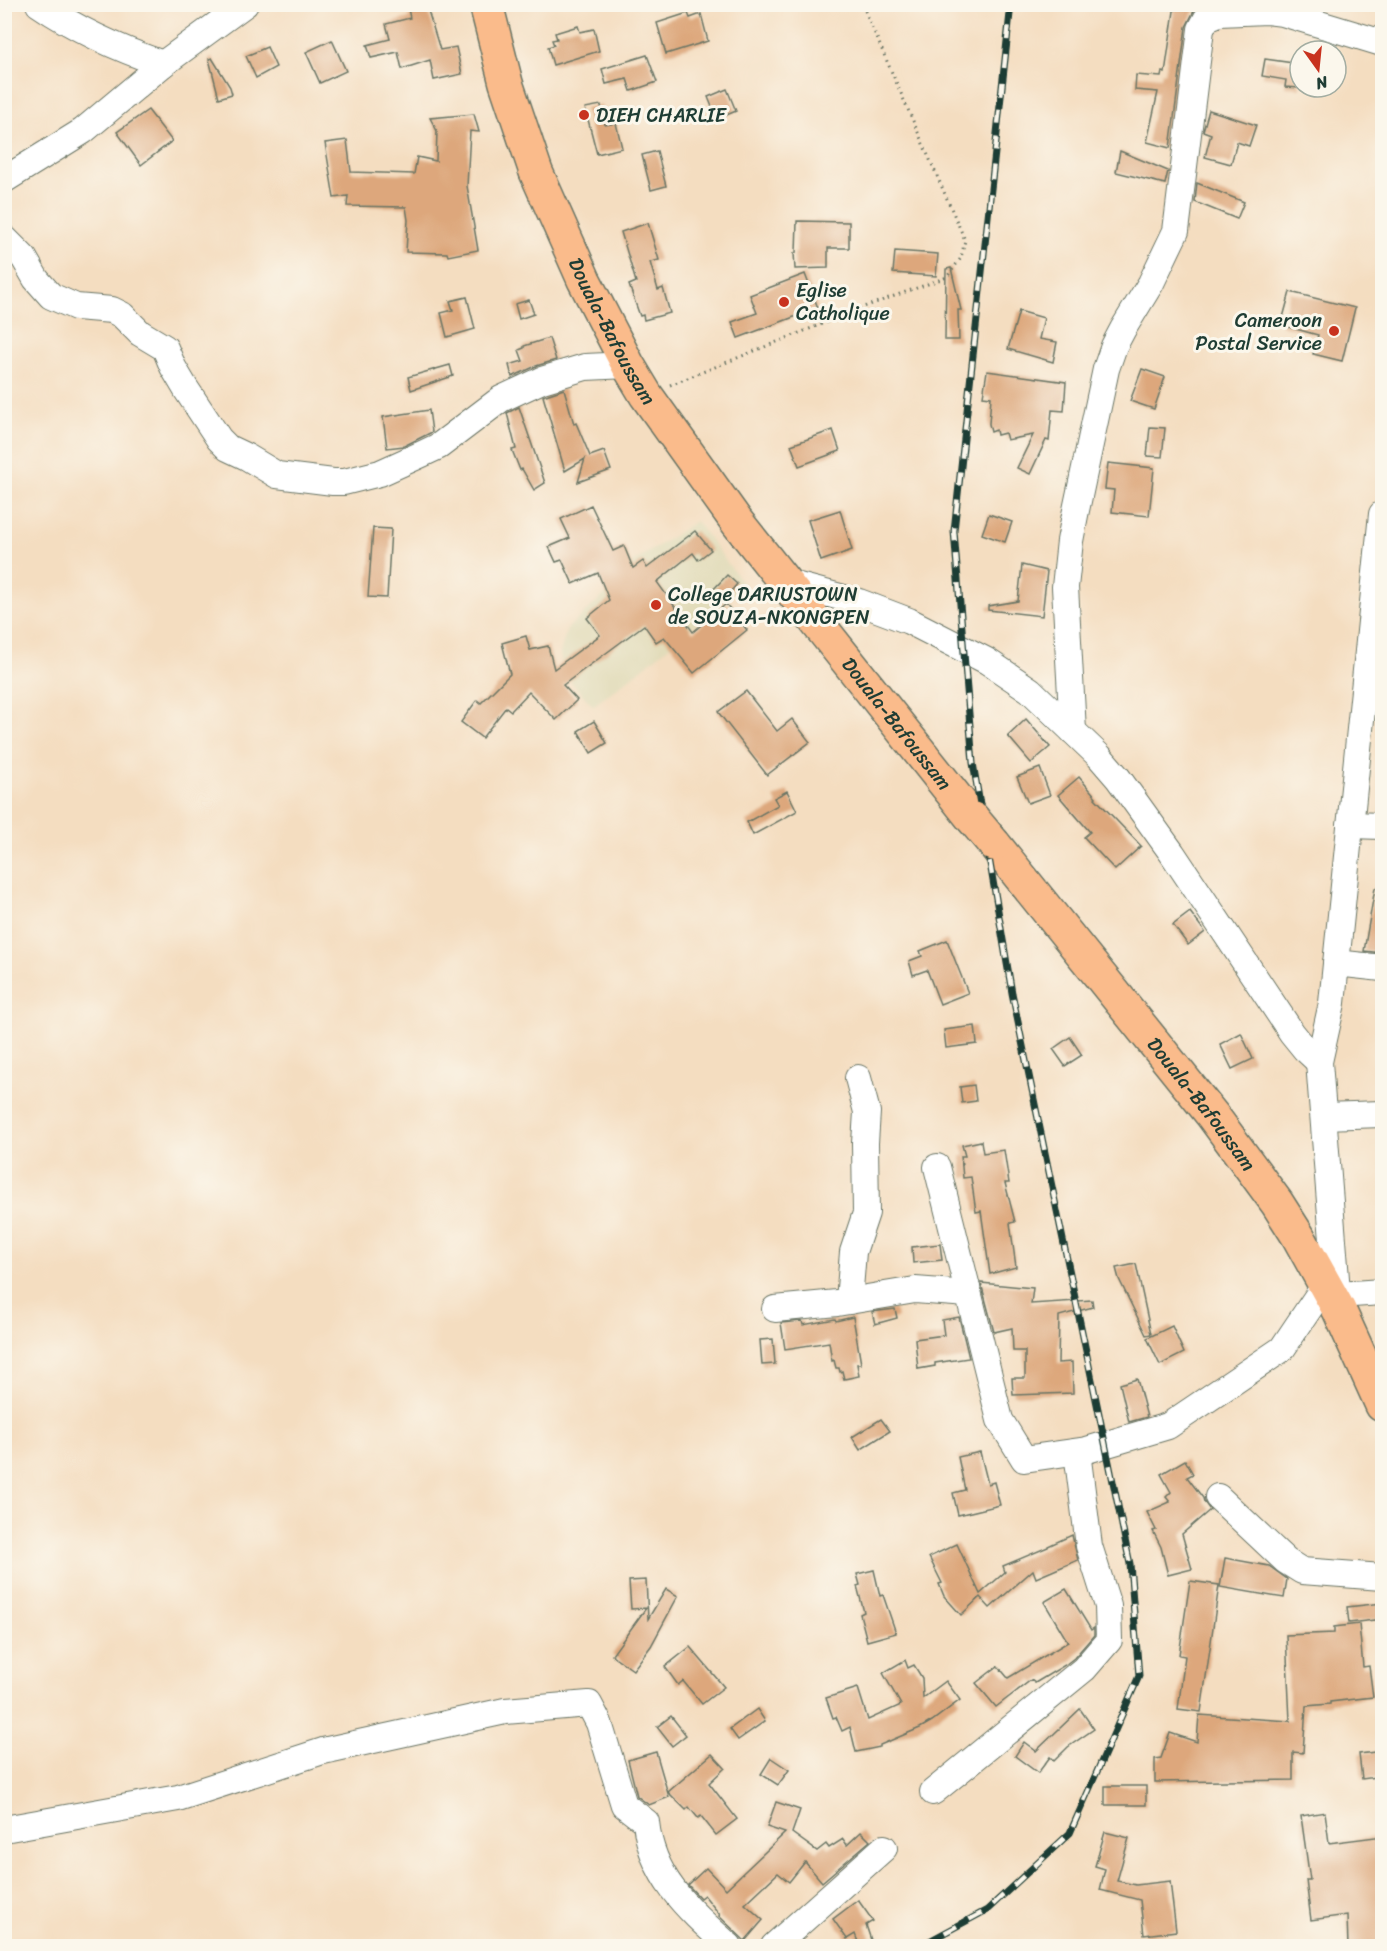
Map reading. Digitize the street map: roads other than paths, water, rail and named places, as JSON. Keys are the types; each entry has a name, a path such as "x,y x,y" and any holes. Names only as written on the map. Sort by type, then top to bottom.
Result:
{"highway":[{"name":"Douala-Bafoussam","path":"486,4 506,83 536,172 584,280 646,395 712,489 784,582 1213,1116 1299,1236 1334,1296 1381,1394"}],"street":[{"path":"39,4 85,31 163,64"},
{"path":"4,180 83,131 163,64 245,4"},
{"path":"1073,731 1065,587 1070,541 1106,369 1123,329 1151,283 1176,231 1203,22 1211,14 1267,10 1383,43"},
{"path":"4,238 24,258 36,279 51,296 76,307 117,312 140,333 162,345 186,389 223,444 268,471 287,477 344,482 380,473 438,446 501,399 534,383 585,367 628,365"},
{"path":"1334,1296 1319,1062 1332,1003 1383,514"},
{"path":"784,582 858,602 909,621 987,662 1030,690 1099,756 1144,812 1292,1033 1319,1062"},
{"path":"1350,825 1383,826"},
{"path":"1336,963 1383,968"},
{"path":"849,1301 853,1252 866,1213 867,1112 858,1078"},
{"path":"1324,1116 1383,1114"},
{"path":"937,1167 1000,1420 1024,1459 1087,1450 1168,1426 1282,1349 1334,1296 1383,1292"},
{"path":"775,1309 849,1301 915,1290 968,1294"},
{"path":"933,1792 1084,1669 1109,1640 1108,1606 1089,1546 1077,1452"},
{"path":"1218,1497 1286,1561 1302,1571 1383,1577"},
{"path":"4,1829 178,1798 323,1750 505,1711 589,1704 599,1723 624,1805 646,1822 651,1850 667,1883 692,1913 729,1947"},
{"path":"774,1947 884,1848"}],"railway":[{"path":"920,1946 987,1910 1070,1833 1139,1676 1130,1564 1012,993 973,763 954,531 1011,4"}],"place":[{"name":"DIEH CHARLIE","path":"584,115"},
{"name":"Eglise Catholique","path":"784,302"},
{"name":"Cameroon Postal Service","path":"1334,331"},
{"name":"College DARIUSTOWN de SOUZA-NKONGPEN","path":"656,605"}]}
